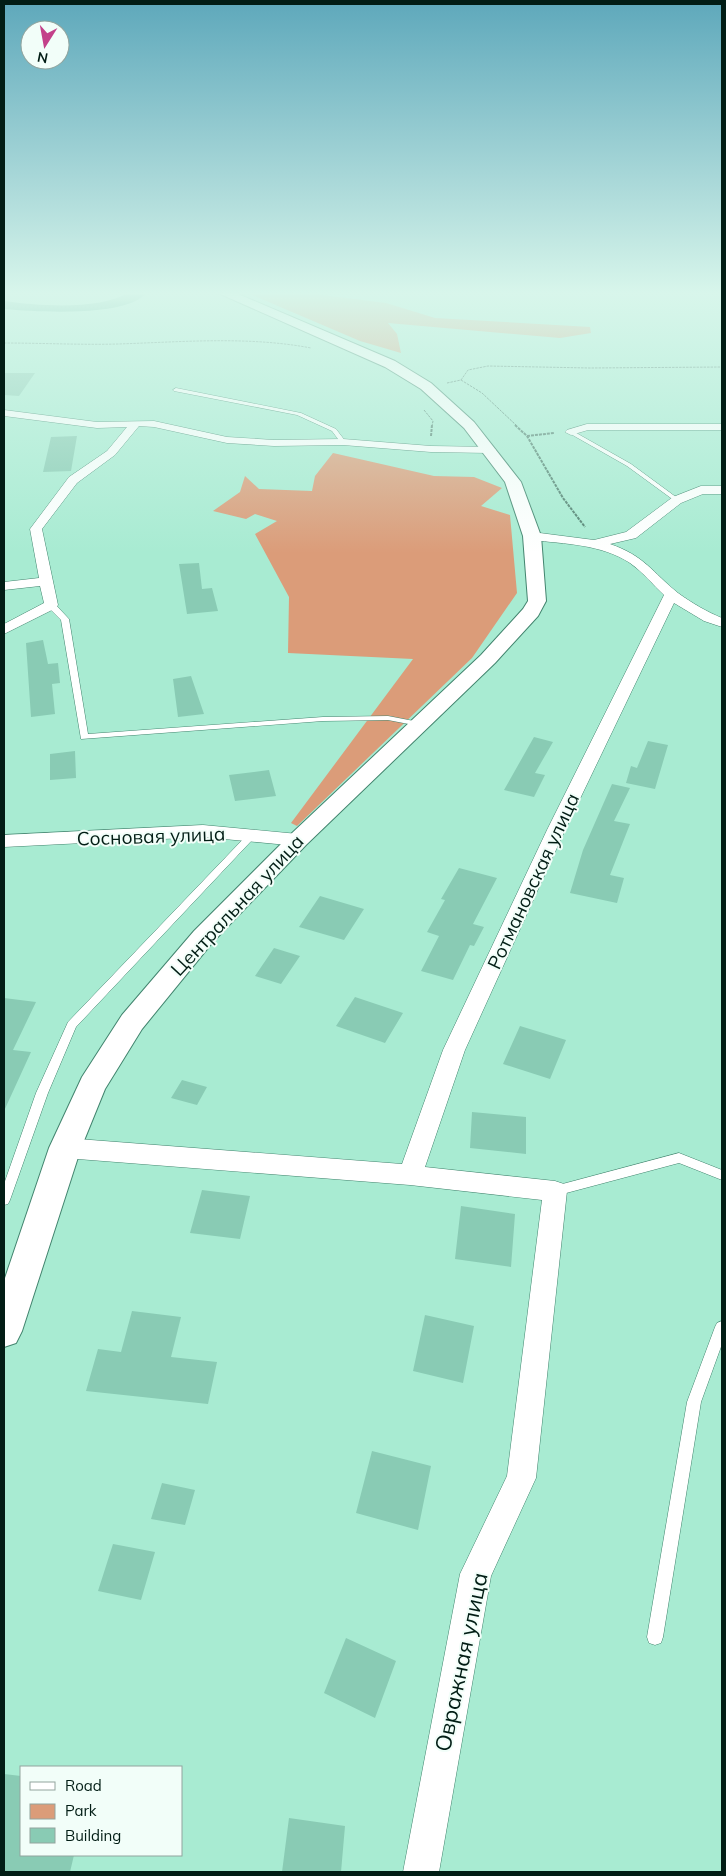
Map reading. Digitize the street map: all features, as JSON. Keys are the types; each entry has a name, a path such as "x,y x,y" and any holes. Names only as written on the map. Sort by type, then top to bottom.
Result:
{"street":[{"name":"Центральная улица","path":"4,1331 65,1148 92,1084 132,1022 203,937 298,840 488,659 531,612 537,601 532,536 513,482 469,425 426,386 414,379"},
{"path":"4,413 97,425 136,422 182,429 227,440 274,444 344,442 431,449 490,450"},
{"path":"4,630 51,605 36,528 74,480 111,452 136,422"},
{"path":"571,432 587,427 722,426"},
{"path":"598,544 631,535 678,500 701,490 722,490"},
{"path":"532,536 598,544 629,557 648,570 672,594 711,620 722,623"},
{"path":"4,586 46,581"},
{"name":"Ротмановская улица","path":"410,1175 458,1041 556,830 672,594"},
{"name":"Сосновая улица","path":"4,841 97,838 203,831 298,840"},
{"path":"65,1148 410,1175 555,1191"},
{"name":"Овражная улица","path":"421,1872 476,1574 521,1478 555,1191"}],"lane":[{"path":"176,390 299,414 334,430 344,442"},
{"path":"571,432 629,465 678,500"},
{"path":"51,605 65,619 84,737 323,719 388,718 419,724"},
{"path":"4,1200 42,1093 72,1025 228,857 251,836"},
{"path":"555,1191 678,1158 722,1175"},
{"path":"655,1637 694,1402 722,1327"}],"path":[{"path":"426,386 461,380 482,393 527,436 563,498 598,544"},
{"path":"422,406 433,421 431,449"},
{"path":"527,436 571,432"}],"green space":[{"path":"333,453 434,476 474,477 502,488 481,506 510,515 517,593 472,658 297,826 291,823 413,659 288,653 289,597 255,534 277,521 255,514 246,519 213,511 240,492 245,476 259,489 312,491 315,476"}],"building":[{"path":"4,379 31,379 19,396 4,395"},
{"path":"77,436 71,471 43,472 51,437"},
{"path":"199,563 202,589 212,588 218,611 187,614 179,564"},
{"path":"43,640 48,664 58,663 60,683 52,684 55,714 31,717 26,643"},
{"path":"191,676 204,714 178,717 173,679"},
{"path":"534,737 553,742 535,773 545,775 534,797 504,790"},
{"path":"648,741 668,745 655,789 626,783 631,766 637,768"},
{"path":"75,751 76,778 50,780 50,754"},
{"path":"269,770 276,796 235,801 229,775"},
{"path":"612,784 630,788 614,821 630,824 610,875 624,878 617,903 570,893 583,850"},
{"path":"459,868 497,878 473,924 484,927 474,946 470,945 453,980 421,971 439,936 427,932 445,900 441,899"},
{"path":"320,896 364,909 344,940 299,927"},
{"path":"274,948 300,956 281,984 255,976"},
{"path":"355,997 403,1013 385,1043 336,1026"},
{"path":"4,998 36,1002 13,1050 31,1052 4,1111"},
{"path":"520,1026 566,1040 550,1079 503,1064"},
{"path":"182,1080 207,1087 197,1105 171,1098"},
{"path":"472,1112 526,1117 526,1154 470,1148"},
{"path":"202,1190 250,1196 240,1239 190,1233"},
{"path":"461,1206 515,1214 511,1267 455,1259"},
{"path":"132,1311 181,1317 171,1357 217,1362 208,1404 86,1391 98,1349 121,1352"},
{"path":"425,1315 474,1326 463,1383 413,1371"},
{"path":"372,1451 431,1466 418,1530 356,1513"},
{"path":"162,1483 195,1490 185,1525 151,1519"},
{"path":"113,1544 155,1552 141,1600 98,1591"},
{"path":"346,1638 396,1661 375,1718 324,1693"},
{"path":"4,1774 20,1776 20,1856 74,1856 70,1872 4,1872"},
{"path":"289,1818 345,1826 341,1872 282,1872"}]}
